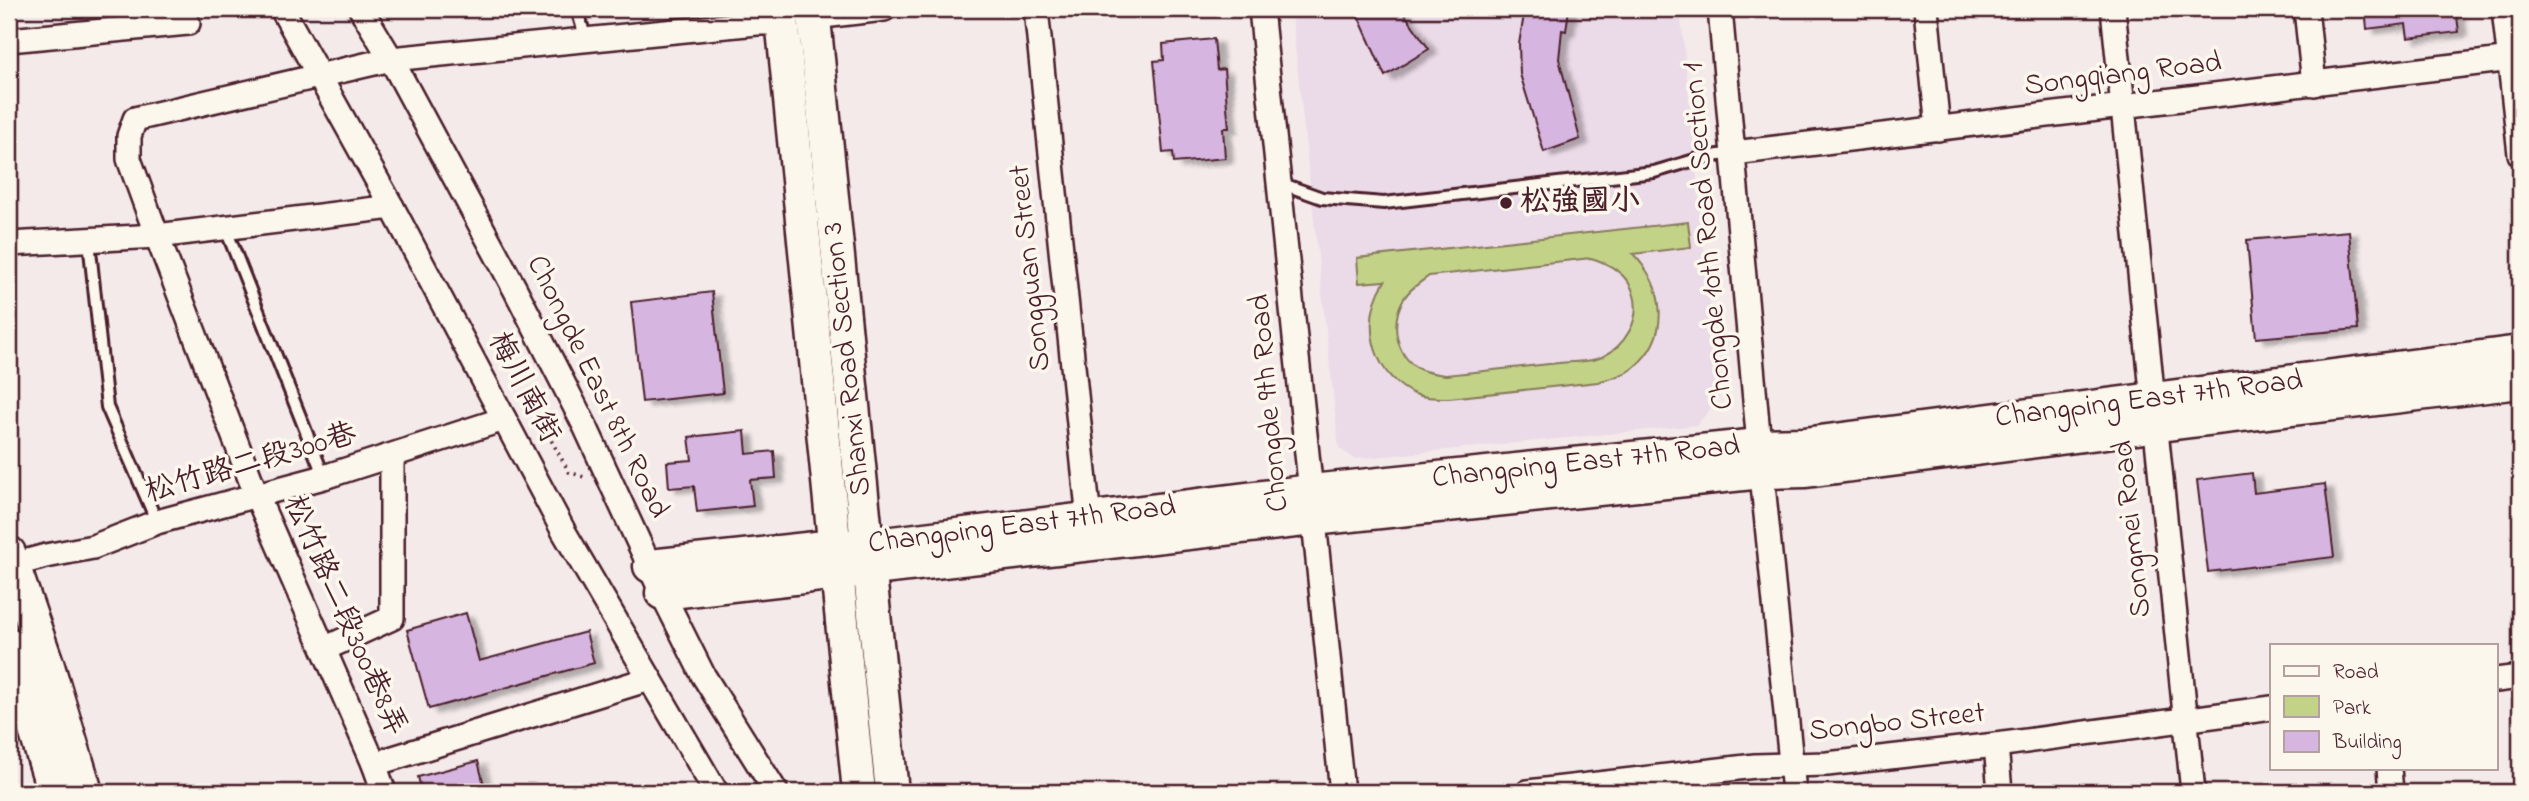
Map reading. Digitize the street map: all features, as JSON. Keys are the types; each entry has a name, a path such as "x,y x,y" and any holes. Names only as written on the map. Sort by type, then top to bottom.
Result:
{"street":[{"name":"梅川南街","path":"282,9 392,207 564,532 716,792"},
{"name":"Chongde East 8th Road","path":"361,9 391,59 586,426 656,580 703,675 776,792"},
{"path":"813,13 884,9"},
{"name":"Songguan Street","path":"1035,9 1089,520"},
{"name":"Chongde 9th Road","path":"1261,9 1342,792"},
{"name":"Chongde 10th Road Section 1","path":"1720,9 1760,459 1794,792"},
{"path":"1926,9 1938,129"},
{"name":"Songmei Road","path":"2113,9 2193,792"},
{"path":"2306,9 2314,84"},
{"path":"2504,9 2515,59 2520,154"},
{"name":"Shanxi Road Section 3","path":"813,13 892,792"},
{"path":"321,77 391,59 586,40 782,16"},
{"name":"Shanxi Road Section 3","path":"782,16 859,792"},
{"path":"9,40 188,23"},
{"name":"Songqiang Road","path":"1734,153 2515,59"},
{"name":"松竹路二段300巷8弄","path":"321,77 135,119 129,136 129,159 256,494 384,792"},
{"path":"9,244 157,236 392,207"},
{"name":"Changping East 7th Road","path":"2153,413 2520,352"},
{"name":"Changping East 7th Road","path":"656,580 869,558 1312,505 1760,459 1804,444 2520,382"},
{"name":"松竹路二段300巷","path":"10,561 93,547 157,522 392,457 504,419"},
{"path":"324,649 392,618 392,457"},
{"name":"Changping East 7th Road","path":"869,558 1089,520 1312,505"},
{"path":"10,561 48,666 86,792"},
{"path":"9,645 54,792"},
{"path":"2498,680 2520,677"},
{"path":"374,764 649,679"},
{"name":"Songbo Street","path":"1528,792 1755,766 1827,764 2270,709"},
{"path":"1996,745 2000,792"},
{"path":"2389,770 2391,792"}],"lane":[{"path":"577,9 586,40"},
{"path":"1280,183 1322,198 1384,204 1654,172 1705,157 1734,153"},
{"path":"225,227 324,477"},
{"path":"89,241 107,407 157,522"}],"path":[{"path":"534,428 542,424 569,472 587,478"}],"shaded area":[{"name":"松強國小","path":"1291,9 1680,9 1719,398 1697,425 1355,459 1339,448"}],"green space":[{"path":"1688,222 1691,247 1633,254 1652,281 1660,311 1654,341 1646,355 1629,371 1598,382 1449,398 1414,394 1396,382 1386,370 1373,342 1372,327 1373,311 1385,281 1359,283 1357,258","holes":["1591,258 1628,281 1636,304 1633,323 1624,339 1602,357 1587,361 1446,375 1419,369 1410,362 1399,344 1396,323 1402,302 1410,290 1429,276"]}],"building":[{"path":"1355,9 1401,9 1429,49 1385,76"},
{"path":"1525,9 1569,9 1566,31 1562,30 1559,59 1580,139 1544,152 1520,74 1519,44"},
{"path":"2365,9 2456,9 2459,32 2408,38 2406,24 2367,29"},
{"path":"1214,39 1217,70 1224,69 1229,128 1223,128 1225,158 1174,163 1173,152 1163,153 1154,61 1164,60 1163,44"},
{"path":"2349,231 2358,329 2256,338 2247,240"},
{"path":"712,292 723,393 642,402 631,302"},
{"path":"745,431 747,454 774,451 776,478 750,480 753,506 697,512 694,486 669,488 667,462 692,460 689,437"},
{"path":"2252,473 2254,493 2325,484 2334,557 2208,572 2197,480"},
{"path":"466,613 479,661 586,632 594,663 429,709 407,630"},
{"path":"478,761 485,789 476,792 422,792 418,777"}],"place":[{"name":"松強國小","path":"1506,203"}]}
